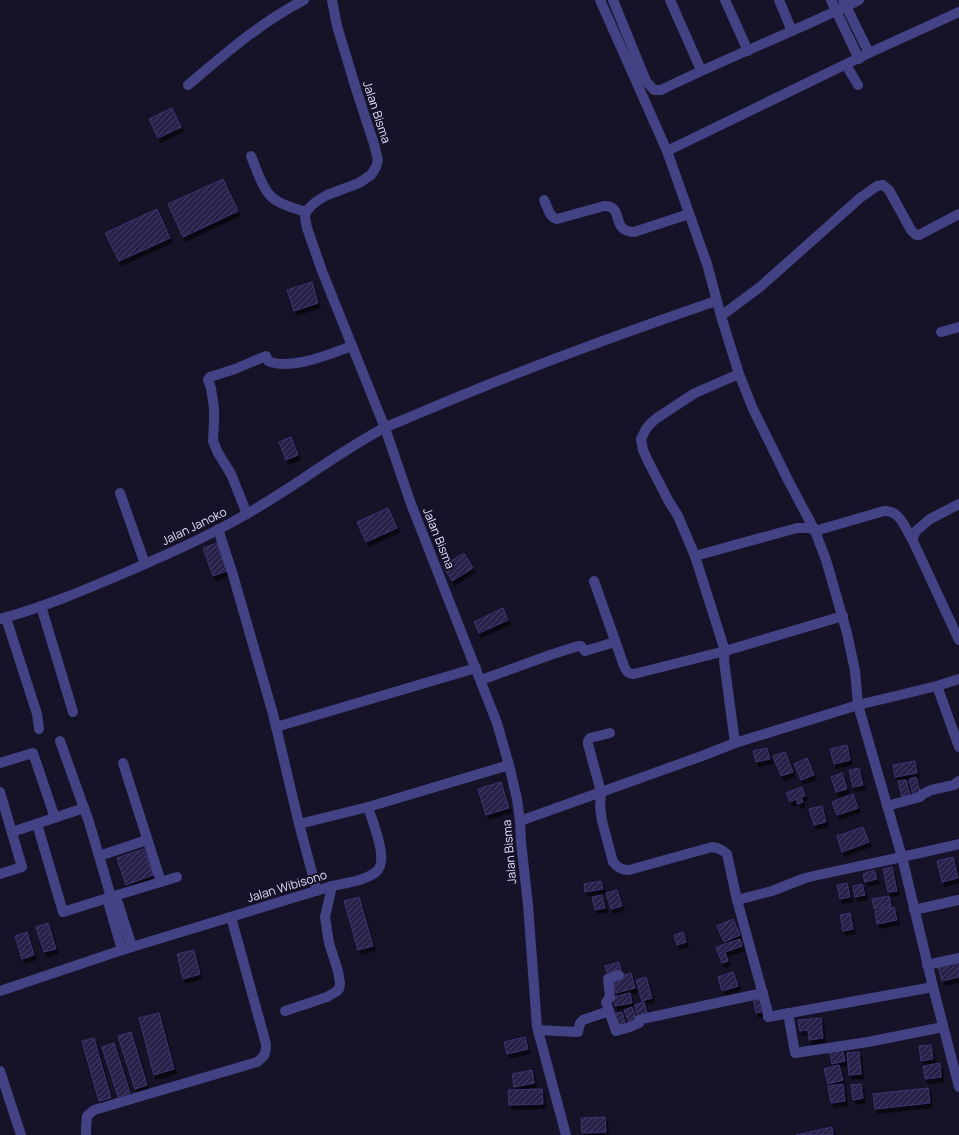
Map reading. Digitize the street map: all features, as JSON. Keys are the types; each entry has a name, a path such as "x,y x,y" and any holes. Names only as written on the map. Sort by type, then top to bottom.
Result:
{"street":[{"path":"188,85 234,46 304,0"},
{"name":"Jalan Bisma","path":"332,0 337,26 378,160 371,175 359,183 327,195 317,201 306,212 305,218 307,228 322,271 385,428 411,504 481,680 497,723 509,765 517,799 520,821 538,1030 566,1135"},
{"path":"600,0 667,151 706,264 739,374 756,415 788,480 816,531 826,560 843,616 855,671 858,705 902,857 943,1028 958,1074 959,1087"},
{"path":"613,0 646,81 654,90 661,90 701,70 836,12 844,3 859,0"},
{"path":"670,0 701,70"},
{"path":"725,0 748,51"},
{"path":"778,0 792,31"},
{"path":"831,0 859,59"},
{"path":"844,3 869,53"},
{"path":"667,151 869,53 959,12"},
{"path":"846,65 858,85"},
{"path":"251,156 268,194 275,200 306,212"},
{"path":"721,316 760,287 860,198 877,186 883,185 889,190 911,230 916,235 919,235 959,214"},
{"path":"544,200 550,214 554,218 609,206 616,212 622,229 630,232 689,214"},
{"name":"Jalan Janoko","path":"3,618 67,597 201,539 267,502 343,452 385,428 533,367 637,328 716,301"},
{"path":"941,332 959,327"},
{"path":"247,514 231,474 218,453 213,441 214,408 208,380 210,377 235,369 266,356 268,361 273,363 301,362 315,359 352,346"},
{"path":"735,743 724,661 725,651 695,556 678,516 647,459 643,450 641,439 646,429 657,418 695,393 739,374"},
{"path":"120,493 145,564"},
{"path":"912,539 916,531 927,522 959,504"},
{"path":"695,556 797,528 810,528 816,531 879,512 888,511 895,513 899,516 912,539 959,640"},
{"path":"218,529 233,575 276,727 299,824 317,890"},
{"path":"594,581 626,670 627,672 634,674 725,651 843,616"},
{"path":"41,606 73,712"},
{"path":"3,618 35,709 39,722 39,729"},
{"path":"481,680 578,646 581,646 585,651 615,642"},
{"path":"276,727 476,668"},
{"path":"520,821 735,743 858,705 937,686 959,679"},
{"path":"937,686 959,747"},
{"path":"610,733 590,738 588,744 601,792 600,807 602,821 613,862 617,867 623,870 629,870 712,847 723,850 728,854 737,900 763,993 768,1017 933,987"},
{"path":"60,741 84,808 99,856 111,897 109,906 127,949"},
{"path":"0,764 33,753 55,818"},
{"path":"123,763 161,882"},
{"path":"299,824 368,807 509,765"},
{"path":"887,806 920,797 931,790 954,785 959,781"},
{"path":"0,792 22,867 0,874"},
{"name":"Jalan Wibisono","path":"0,991 127,949 317,890 365,878 377,871 379,868 382,852 368,807"},
{"path":"12,832 84,808"},
{"path":"36,824 63,912 177,877"},
{"path":"99,856 147,840"},
{"path":"737,900 772,891 806,878 959,844"},
{"path":"285,1011 327,997 339,989 340,984 338,971 329,943 325,917 332,886"},
{"path":"914,910 958,900"},
{"path":"86,1135 87,1116 94,1110 257,1062 266,1053 266,1044 231,917"},
{"path":"928,965 959,958"},
{"path":"619,975 608,979 610,997 606,1002 616,1031 639,1023 639,1020 763,993"},
{"path":"538,1030 575,1033 578,1032 580,1024 583,1020 608,1011"},
{"path":"788,1013 795,1053 868,1042 943,1028"},
{"path":"0,1071 21,1135"}],"building":[{"path":"172,108 181,127 158,138 149,119"},
{"path":"223,179 238,211 183,237 168,204"},
{"path":"157,209 170,238 119,261 105,233"},
{"path":"312,282 318,303 294,311 287,290"},
{"path":"291,437 298,455 286,460 279,442"},
{"path":"388,508 397,528 366,542 357,522"},
{"path":"217,543 227,571 213,576 203,548"},
{"path":"464,553 473,568 452,581 443,566"},
{"path":"503,608 508,620 479,633 474,622"},
{"path":"847,745 850,760 834,764 830,749"},
{"path":"767,748 770,759 756,762 753,751"},
{"path":"785,752 793,772 781,776 773,756"},
{"path":"807,758 814,775 801,780 794,764"},
{"path":"915,761 917,773 895,777 893,765"},
{"path":"859,768 863,785 853,787 849,770"},
{"path":"842,773 847,789 836,792 831,777"},
{"path":"916,777 921,794 913,795 909,779"},
{"path":"906,780 910,795 902,797 898,781"},
{"path":"501,782 509,808 486,815 478,789"},
{"path":"802,787 805,796 801,797 803,802 798,804 796,799 790,802 786,793"},
{"path":"853,794 858,808 837,815 832,802"},
{"path":"822,806 826,822 814,825 809,809"},
{"path":"863,827 869,842 842,852 837,836"},
{"path":"144,849 153,875 126,885 117,858"},
{"path":"953,857 958,878 942,882 937,861"},
{"path":"892,867 897,891 888,892 883,869"},
{"path":"874,870 877,879 865,882 863,874"},
{"path":"601,881 603,889 585,892 584,884"},
{"path":"847,883 850,897 840,899 837,885"},
{"path":"862,884 865,895 855,897 853,886"},
{"path":"617,890 622,906 611,909 606,893"},
{"path":"602,895 605,908 595,910 592,897"},
{"path":"889,896 891,906 874,909 872,899"},
{"path":"359,897 373,946 358,950 344,901"},
{"path":"894,907 897,920 877,924 875,911"},
{"path":"850,913 853,929 843,931 840,915"},
{"path":"733,919 740,935 724,942 717,926"},
{"path":"48,923 56,949 44,952 36,927"},
{"path":"27,932 34,955 22,959 15,936"},
{"path":"683,932 686,942 677,945 674,935"},
{"path":"740,939 742,946 725,952 728,961 722,963 716,947"},
{"path":"194,950 200,974 183,979 177,954"},
{"path":"959,960 959,977 942,981 938,966"},
{"path":"619,962 621,970 607,973 605,966"},
{"path":"733,972 738,986 722,991 718,977"},
{"path":"631,973 635,988 616,993 612,979"},
{"path":"646,977 652,998 642,1001 636,980"},
{"path":"630,993 632,1003 615,1006 613,997"},
{"path":"763,996 766,1011 756,1013 753,998"},
{"path":"644,1002 648,1016 639,1019 634,1005"},
{"path":"632,1007 638,1023 630,1025 624,1010"},
{"path":"622,1012 626,1026 616,1028 612,1014"},
{"path":"159,1013 174,1069 154,1075 139,1018"},
{"path":"821,1018 823,1038 809,1040 808,1030 800,1031 798,1020"},
{"path":"131,1032 147,1085 135,1089 118,1036"},
{"path":"525,1037 528,1049 507,1054 504,1042"},
{"path":"94,1038 111,1098 99,1101 82,1041"},
{"path":"114,1043 130,1093 118,1097 102,1047"},
{"path":"931,1045 933,1059 921,1061 919,1046"},
{"path":"842,1047 845,1061 832,1064 829,1049"},
{"path":"859,1052 861,1074 849,1075 847,1053"},
{"path":"940,1063 941,1077 925,1079 923,1066"},
{"path":"839,1065 843,1080 828,1084 824,1069"},
{"path":"532,1070 534,1083 514,1087 512,1074"},
{"path":"843,1084 845,1101 831,1103 828,1086"},
{"path":"861,1084 863,1098 853,1100 851,1085"},
{"path":"928,1088 930,1103 875,1109 873,1094"},
{"path":"542,1089 543,1104 509,1105 508,1090"},
{"path":"605,1117 606,1132 582,1133 581,1118"},
{"path":"832,1127 833,1135 796,1135"}]}
